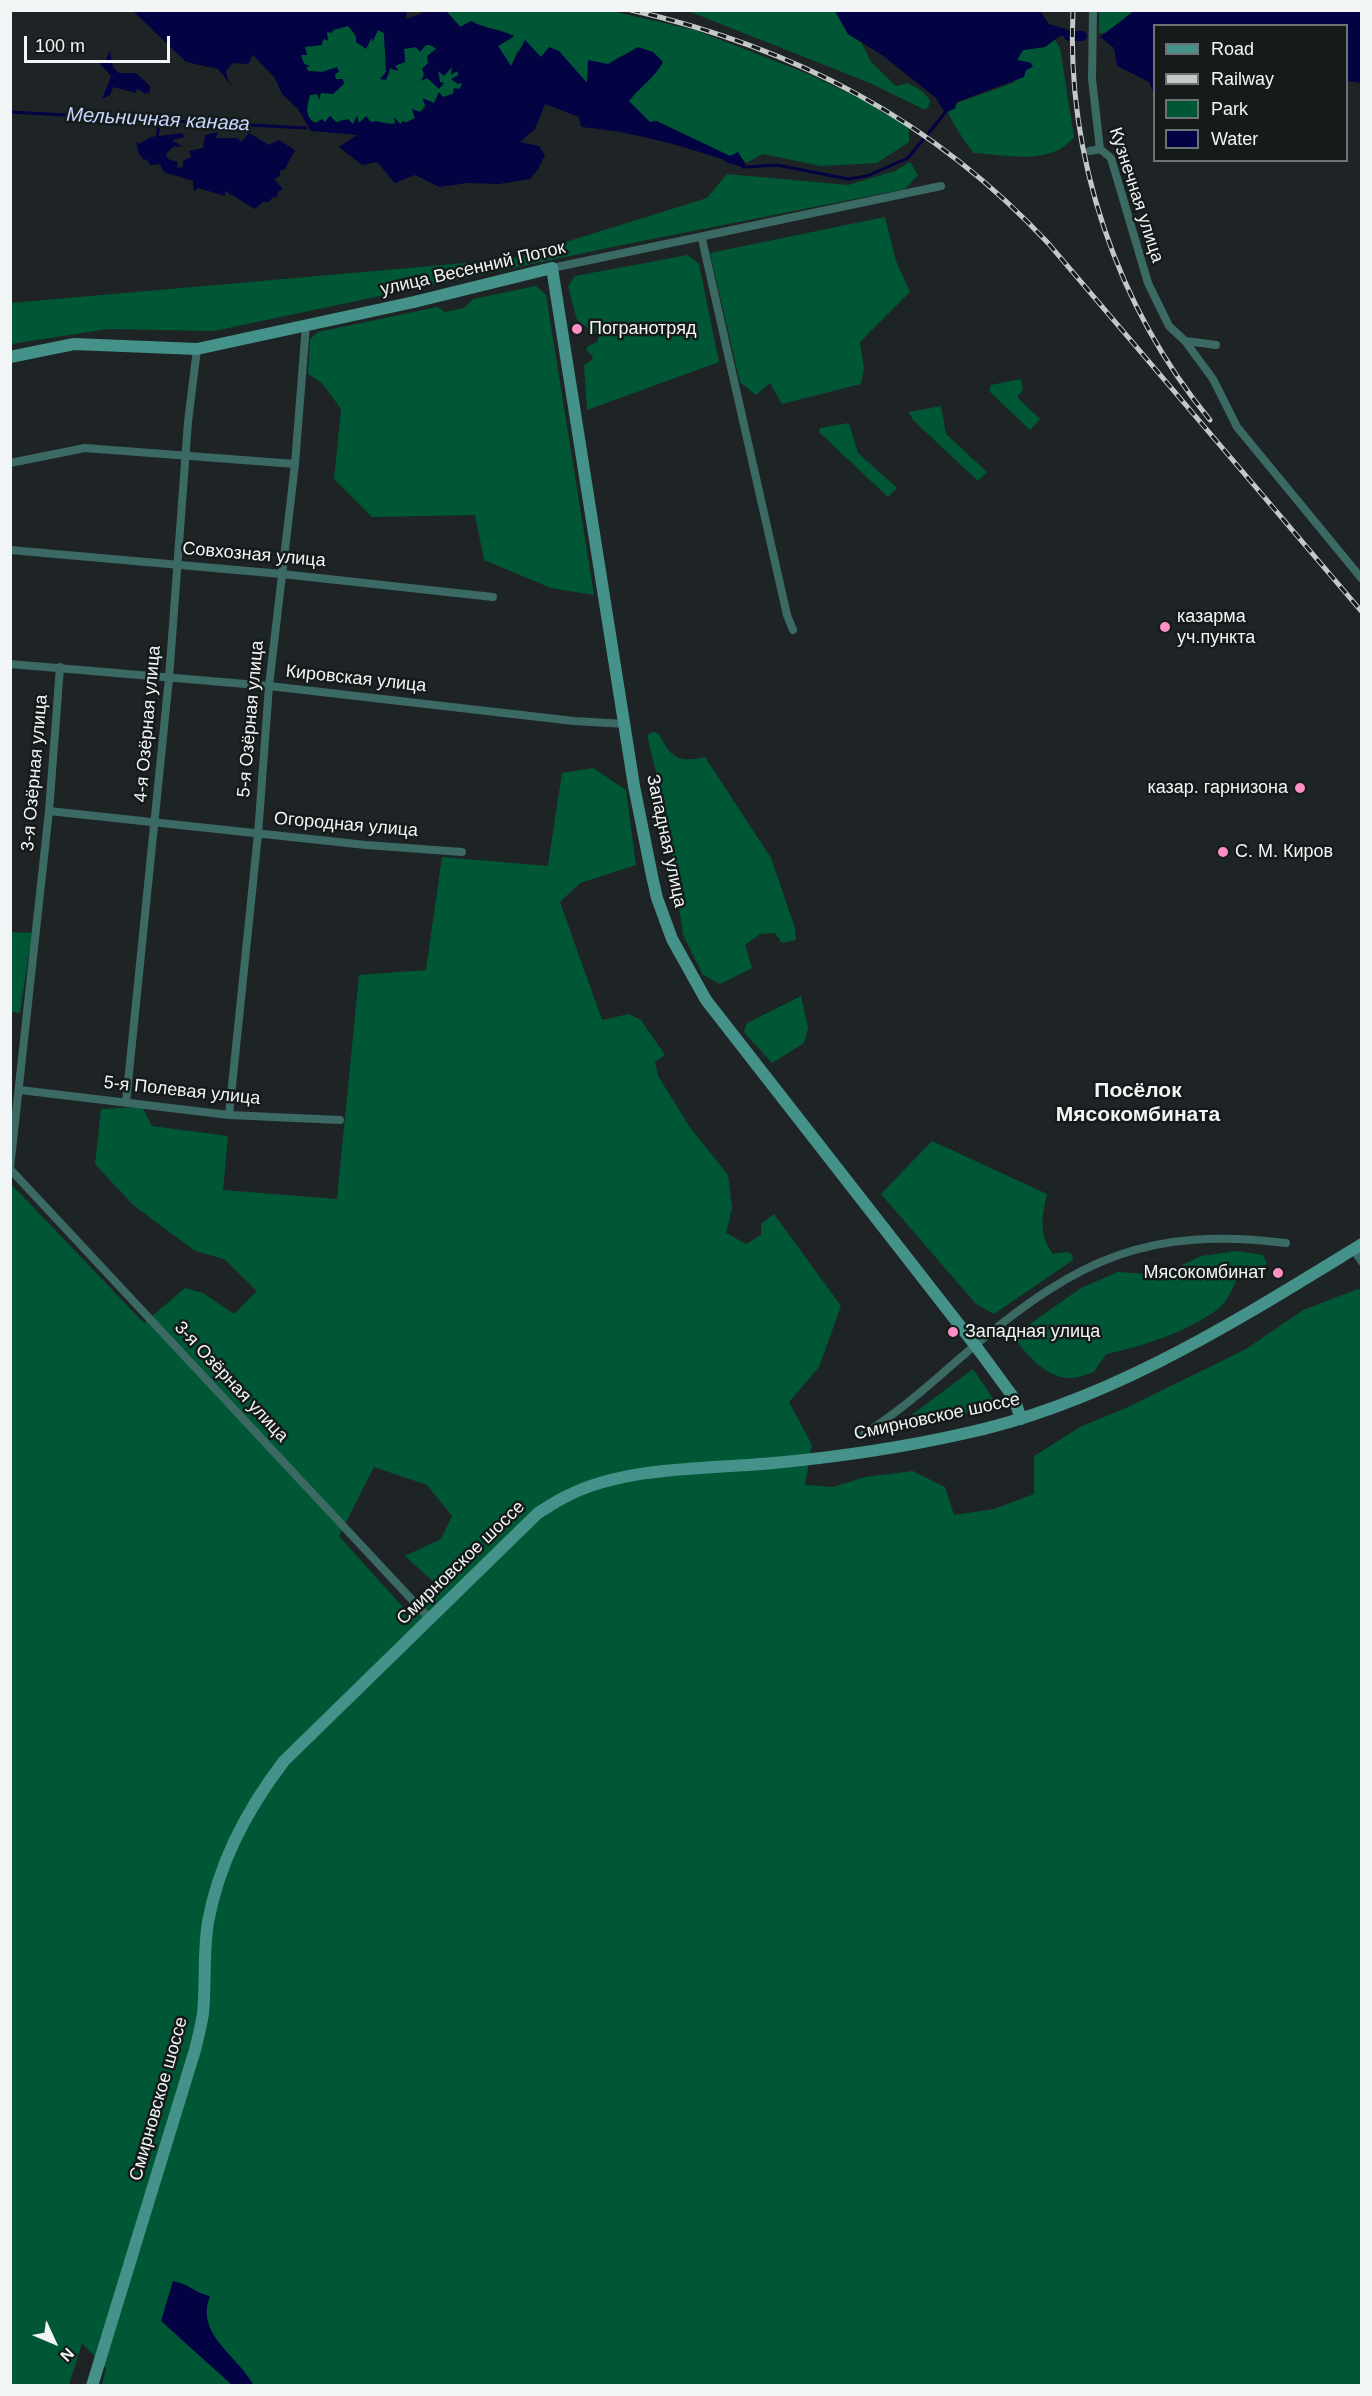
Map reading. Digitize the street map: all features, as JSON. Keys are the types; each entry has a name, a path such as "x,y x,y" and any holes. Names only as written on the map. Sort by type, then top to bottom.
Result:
{"main road":[{"name":"улица Весенний Поток","path":"10,357 74,344 196,349 552,268"},
{"name":"Западная улица","path":"552,268 634,786 657,898 682,960 706,1000 975,1345 1014,1398 1021,1419"},
{"name":"Смирновское шоссе","path":"92,2385 195,2050 202,2016 208,1923 220,1878 236,1837 257,1796 284,1761 538,1513 570,1494 610,1481 664,1472 775,1463 914,1444 1021,1419 1088,1395 1166,1358 1223,1328 1357,1246"}],"street":[{"name":"Кузнечная улица","path":"1093,10 1092,79 1100,149 1111,158 1148,283 1169,326 1185,341 1213,379 1237,427 1362,579"},
{"path":"1090,152 1100,149"},
{"name":"улица Весенний Поток","path":"552,268 702,239 941,186"},
{"path":"702,239 787,615 793,630"},
{"name":"5-я Озёрная улица","path":"229,1115 258,834 269,686 295,464 306,325"},
{"path":"1185,341 1216,345"},
{"name":"4-я Озёрная улица","path":"126,1102 169,678 185,455 196,349"},
{"path":"10,464 85,447 295,464"},
{"name":"Совхозная улица","path":"10,550 282,574 493,597"},
{"name":"Кировская улица","path":"10,664 269,686 574,721 625,724"},
{"name":"3-я Озёрная улица","path":"60,667 49,811 10,1169 429,1618"},
{"name":"Огородная улица","path":"49,811 258,834 462,852"},
{"name":"5-я Полевая улица","path":"20,1090 229,1115 340,1120"},
{"name":"Смирновское шоссе","path":"864,1434 895,1414 975,1345 1042,1293 1087,1267 1130,1250 1195,1238 1286,1243"},
{"name":"Смирновское шоссе","path":"1357,1246 1362,1262"}],"green space":[{"path":"446,11 611,11 695,30 806,73 863,100 909,128 909,142 877,163 821,166 763,154 746,163 738,153 730,156 657,121 650,122 628,101 663,62 653,52 618,57 588,83 578,73 517,51 511,67 498,46 514,37 471,21 461,27"},
{"path":"688,11 835,11 848,34 861,42 871,62 896,86 908,83 922,91 930,100 928,108 923,109 870,83"},
{"path":"1099,11 1133,11 1107,33 1099,33"},
{"path":"348,26 358,40 368,41 372,36 373,41 378,30 384,33 386,72 380,79 389,75 390,68 395,71 394,65 405,62 404,49 416,47 420,51 426,44 436,49 424,74 427,78 440,82 438,71 452,67 452,74 457,71 459,75 451,79 463,83 460,90 443,97 437,94 438,98 434,103 426,104 420,112 412,109 415,118 401,124 394,118 396,123 359,123 357,116 353,124 336,122 330,116 326,122 315,123 309,117 307,110 310,95 326,92 332,94 344,84 336,79 331,69 323,72 308,71 305,67 309,66 304,64 300,55 304,54 305,47 322,44 327,31"},
{"path":"1050,40 1055,40 1060,48 1074,137 1053,152 1041,155 1028,157 974,153 948,112 955,108 957,103 1013,83 1031,63 1017,60 1023,50 1044,47"},
{"path":"910,162 918,175 905,189 622,245 214,331 108,329 11,344 11,303 511,259 707,198 727,174 848,185 895,171"},
{"path":"885,217 896,261 910,292 860,342 864,368 861,384 782,404 770,383 756,395 740,382 710,253"},
{"path":"688,255 699,264 719,362 587,410 584,365 592,360 593,356 586,350 588,346 597,342 599,336 577,320 568,286 575,276"},
{"path":"536,286 546,295 594,595 551,588 484,560 475,515 372,517 334,479 341,409 322,383 308,374 310,339 318,332 437,307 445,312 464,308 473,299"},
{"path":"1021,379 1023,390 1017,397 1040,419 1030,430 989,391 991,385"},
{"path":"941,406 946,434 987,472 978,481 913,420 909,412"},
{"path":"849,423 858,453 897,488 888,497 819,432 820,428"},
{"path":"653,732 659,734 667,749 676,757 696,759 705,757 771,858 795,928 796,940 782,943 775,933 760,934 745,945 752,968 720,984 703,975 683,935 666,813 647,735"},
{"path":"593,768 626,790 636,865 580,883 560,902 602,1020 629,1014 641,1020 665,1055 655,1062 658,1076 689,1126 728,1175 732,1208 726,1233 746,1244 761,1235 761,1224 774,1214 841,1306 819,1367 789,1402 812,1445 805,1485 833,1487 865,1477 913,1471 945,1487 954,1515 994,1509 1034,1494 1034,1456 1080,1427 1128,1407 1246,1349 1303,1310 1358,1289 1361,1291 1361,2385 102,2386 106,2368 82,2343 69,2385 11,2386 11,1184 144,1323 185,1288 203,1293 234,1314 257,1291 224,1259 195,1251 133,1205 95,1164 101,1109 142,1107 152,1126 228,1136 223,1190 337,1199 359,975 426,970 442,857 548,866 562,773","holes":["374,1467 427,1485 452,1516 441,1539 405,1556 439,1587 411,1616 339,1536"]},
{"path":"11,932 32,933 20,1013 11,1012"},
{"path":"801,996 808,1028 804,1043 772,1063 744,1032 747,1023"},
{"path":"932,1141 1047,1194 1042,1225 1048,1247 1053,1254 1067,1252 1072,1254 1073,1260 994,1314 976,1304 881,1194"},
{"path":"1237,1251 1263,1255 1267,1263 1258,1274 1238,1277 1224,1302 1206,1317 1165,1337 1106,1354 1094,1372 1075,1378 1054,1375 1030,1357 1013,1336 1081,1288 1118,1272 1149,1274 1178,1267 1201,1256"},
{"path":"973,1369 994,1400 991,1406 893,1429"}],"water":[{"path":"133,11 407,11 406,19 423,13 415,11 446,11 460,27 471,21 514,36 498,46 511,66 525,40 541,57 549,47 559,51 587,83 588,60 608,64 638,47 653,52 663,62 629,101 650,122 656,121 730,156 738,152 747,167 744,169 722,159 652,139 581,127 579,117 545,104 535,129 520,142 539,146 545,155 530,179 499,184 468,183 439,187 415,175 395,183 377,162 362,165 339,147 357,135 311,131 298,109 282,94 275,78 253,55 248,64 233,63 226,71 228,80 234,89 218,69 186,62","holes":["348,26 356,35 356,42 366,49 378,30 384,33 386,72 380,79 386,80 390,68 399,71 395,66 405,62 404,49 416,47 420,52 426,45 431,45 436,49 427,56 428,63 422,69 424,74 421,81 427,78 439,89 444,83 440,82 438,71 444,76 452,67 451,75 457,71 459,75 451,79 458,84 462,83 460,89 454,88 453,94 443,97 439,92 434,103 422,98 426,107 420,112 412,109 415,118 406,123 403,121 400,124 394,117 395,124 371,122 366,116 359,123 357,116 353,124 348,119 336,122 330,116 325,122 322,119 315,123 308,114 310,95 317,94 319,100 321,93 333,94 344,84 343,79 336,79 335,74 339,72 337,67 322,72 308,71 306,67 310,66 304,64 301,55 307,55 305,47 322,45 325,39 328,41 327,32 332,33 333,30"]},
{"path":"835,11 1040,11 1049,24 1069,30 1069,36 1060,36 1045,47 1023,50 1017,60 1031,63 1033,67 1026,70 1024,77 957,102 955,108 945,113 936,98 882,55 848,34"},
{"path":"1134,11 1361,11 1361,83 1348,81 1348,24 1153,24 1153,92 1149,82 1117,66 1114,48 1100,37"},
{"path":"110,51 113,67 119,73 136,73 150,86 150,92 145,94 137,88 136,93 113,87 110,95 102,99 111,76 97,61 104,63"},
{"path":"218,132 216,138 238,138 241,142 249,133 269,145 279,140 295,150 285,169 280,171 280,176 274,179 283,189 278,192 277,197 272,198 269,202 263,202 255,209 225,191 225,196 198,188 195,191 193,181 164,172 160,164 150,165 147,159 144,160 139,154 136,142 139,144 151,137 182,133 185,137 172,140 183,147 174,146 166,154 168,159 178,162 177,168 183,167 183,161 191,157 189,151 203,148 205,135"},
{"path":"173,2281 210,2296 207,2309 208,2322 213,2333 253,2384 232,2385 161,2321"}],"waterway":[{"path":"1069,36 1082,36"},
{"name":"Мельничная канава","path":"10,112 306,128"},
{"path":"747,167 777,165 848,179 867,176 908,158 945,113"},
{"path":"157,137 160,118"}],"railway":[{"path":"631,10 749,45 805,68 909,125 957,160 1004,199 1048,243 1362,612"},
{"path":"1073,10 1073,65 1078,120 1089,175 1104,228 1124,279 1148,329 1177,376 1210,420"}],"place":[{"name":"Погранотряд","path":"577,329"},
{"name":"казарма уч.пункта","path":"1165,627"},
{"name":"казар. гарнизона","path":"1300,788"},
{"name":"С. М. Киров","path":"1223,852"},
{"name":"Мясокомбинат","path":"1278,1273"},
{"name":"Западная улица","path":"953,1332"}],"district":[{"name":"Посёлок Мясокомбината","path":"1138,1103"}]}
